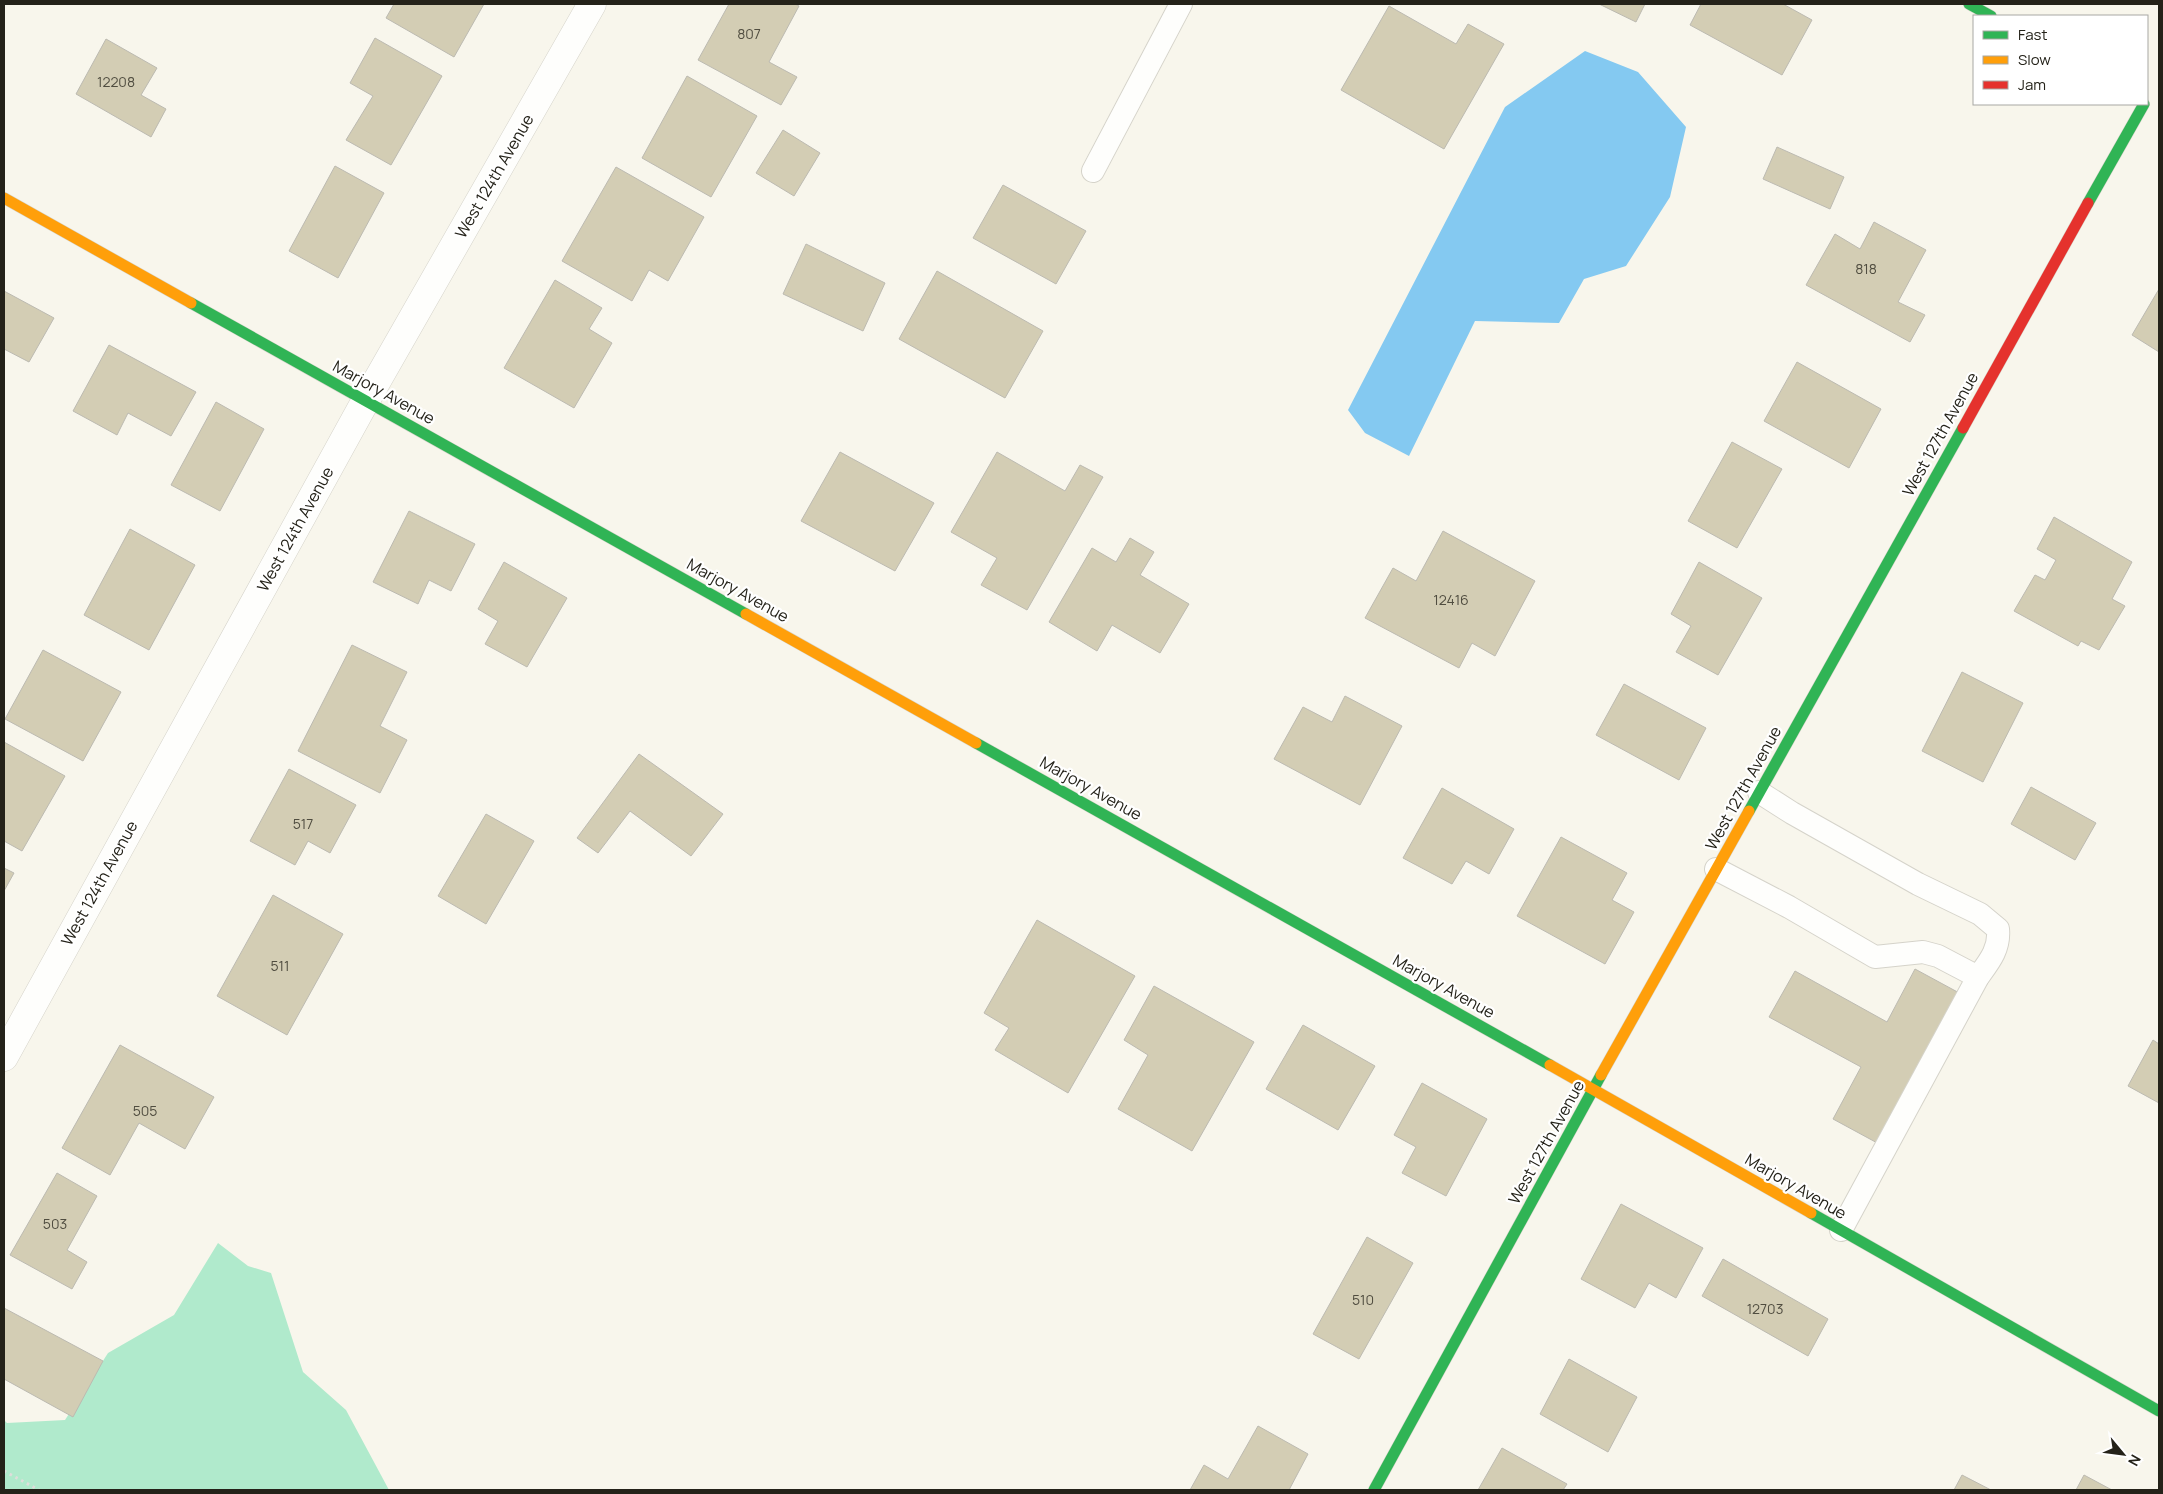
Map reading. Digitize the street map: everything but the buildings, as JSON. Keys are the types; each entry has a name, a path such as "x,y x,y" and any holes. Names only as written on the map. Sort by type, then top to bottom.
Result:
{"street":[{"name":"West 124th Avenue","path":"4,1057 366,400 592,4"},
{"path":"1969,4 1989,15"},
{"name":"West 127th Avenue","path":"1374,1490 1593,1089 2147,105"},
{"name":"Marjory Avenue","path":"4,198 1593,1089 2159,1411"}],"lane":[{"path":"1093,170 1181,4"},
{"path":"1759,792 1792,814 1918,884 1980,914 1998,929 1999,940 1994,955 1978,978 1841,1230"},
{"path":"1716,869 1789,907 1875,957 1923,952 1938,956 1978,978"}],"path":[{"path":"4,1471 39,1490"}],"green space":[{"path":"218,1243 248,1266 271,1273 303,1372 346,1410 389,1490 4,1490 4,1420 7,1423 65,1420 108,1353 174,1315"}],"water":[{"path":"1585,51 1638,72 1686,127 1670,197 1626,266 1584,279 1559,323 1475,321 1409,456 1365,433 1348,410 1505,107"}],"traffic: fast":[{"path":"1969,4 1989,15"},
{"path":"2088,203 2143,105"},
{"path":"191,303 746,614"},
{"path":"1749,811 1963,428"},
{"path":"976,743 1550,1065"},
{"path":"1374,1490 1601,1075"},
{"path":"1811,1213 2159,1411"}],"traffic: slow":[{"path":"4,198 191,303"},
{"path":"746,614 976,743"},
{"path":"1601,1075 1749,811"},
{"path":"1550,1065 1811,1213"}],"traffic: jam":[{"path":"1963,428 2088,203"}]}
